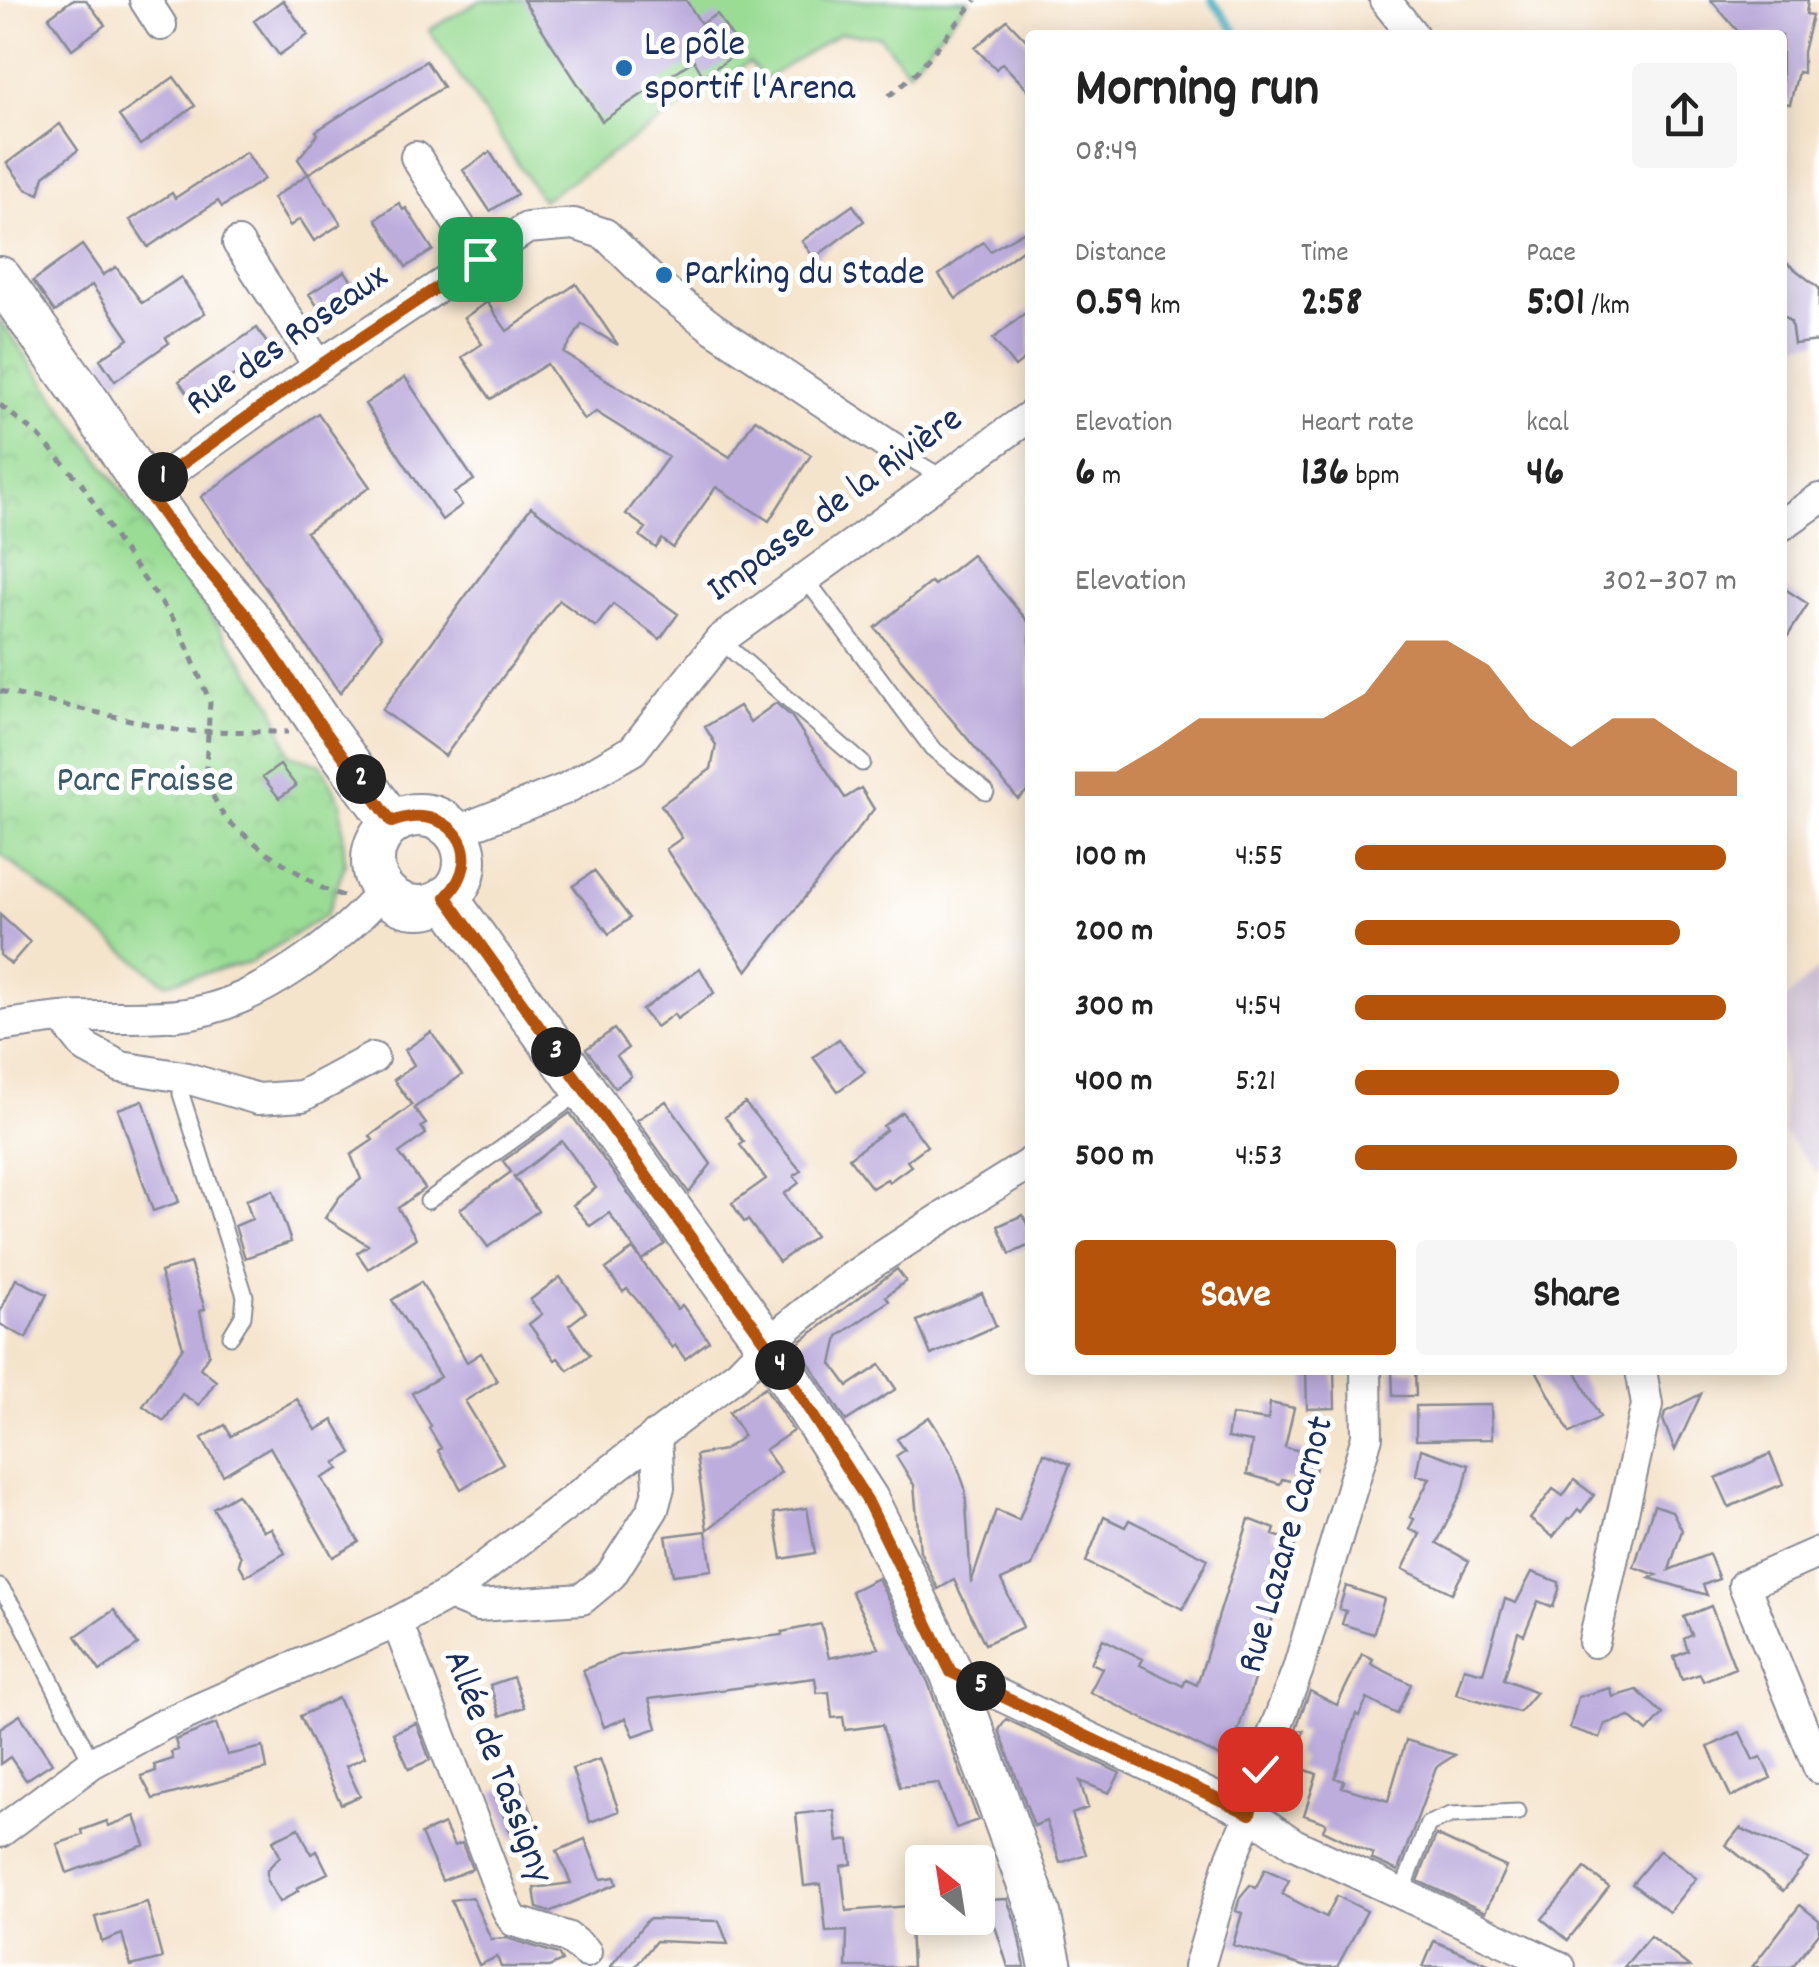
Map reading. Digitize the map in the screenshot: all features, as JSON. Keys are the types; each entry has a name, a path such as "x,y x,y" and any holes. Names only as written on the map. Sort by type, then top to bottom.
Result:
{"main road":[{"path":"0,278 180,538 248,617 392,822"},
{"path":"421,814 446,823 455,832 462,845 463,874 446,897 420,907 375,900 376,846 392,822 421,814"},
{"path":"446,897 767,1344 867,1500 951,1672 1039,1914 1050,1967"}],"street":[{"path":"1386,0 1409,30"},
{"path":"416,157 480,259"},
{"name":"Rue des Roseaux","path":"144,488 527,228 574,224 604,234 657,285 713,328 898,452"},
{"path":"238,243 319,366"},
{"name":"Impasse de la Rivière","path":"455,832 564,790 633,750 720,640 1025,420"},
{"path":"0,1026 62,1018 194,1012 258,990 316,954 375,900"},
{"path":"62,1018 86,1048 121,1067 183,1076 258,1099 302,1096 372,1058"},
{"path":"1,1829 92,1763 164,1724 397,1622 449,1594 738,1373 843,1281 1025,1166"},
{"name":"Rue Lazare Carnot","path":"1199,1967 1230,1862 1250,1814 1260,1769 1298,1669 1367,1436 1366,1375"},
{"path":"1594,1642 1648,1405 1642,1375"},
{"path":"449,1594 478,1606 582,1598 612,1575 653,1509 660,1487 656,1435"},
{"path":"1819,1552 1744,1584 1819,1768"},
{"name":"Allée de Tassigny","path":"397,1622 506,1909 514,1921 567,1937 586,1952"},
{"path":"951,1672 1250,1814 1294,1844 1560,1967"}],"lane":[{"path":"898,452 945,479"},
{"path":"805,578 932,748 986,792"},
{"path":"720,640 862,764"},
{"path":"183,1076 181,1094 245,1296 243,1316 231,1336"},
{"path":"428,1201 583,1090"},
{"path":"0,1587 20,1618 92,1763"},
{"path":"1402,1895 1428,1824 1451,1814 1518,1812"}],"path":[{"path":"889,96 917,72 976,0"},
{"path":"0,405 38,435 82,484 120,546 178,627 210,702 205,782 226,820 294,870 375,900"},
{"path":"0,692 180,731 289,732 321,726"}],"shaded area":[{"path":"1819,968 1819,1176 1787,1137 1787,998"}],"green space":[{"path":"481,0 969,0 908,71 879,36 840,33 765,79 749,62 542,200 429,30"},
{"name":"Parc Fraisse","path":"0,320 273,705 290,755 321,764 341,803 345,864 327,914 251,962 165,983 0,854"}],"building":[{"path":"72,0 86,0 105,25 72,49 49,17"},
{"path":"283,0 308,35 279,55 254,21"},
{"name":"Le pôle sportif l'Arena","path":"523,0 686,0 701,24 717,14 741,51 703,76 694,60 602,121"},
{"path":"1711,0 1808,0 1806,14 1812,15 1803,52 1803,73 1798,72 1790,104 1787,30 1737,30"},
{"path":"1007,20 1025,39 1025,87 1002,63 996,69 975,48"},
{"path":"426,61 443,87 308,174 298,159 318,134 316,131"},
{"path":"174,77 195,106 140,145 119,116"},
{"path":"60,124 78,150 44,176 39,194 26,189 7,163"},
{"path":"246,152 264,179 222,207 218,201 148,247 130,220 172,193 175,198"},
{"path":"490,152 517,194 490,211 463,170"},
{"path":"308,174 341,224 314,241 300,219 290,226 273,198"},
{"path":"399,203 433,250 406,267 376,219"},
{"path":"853,205 864,221 814,258 802,241"},
{"path":"1025,231 1025,248 956,299 939,275 983,242 990,251"},
{"path":"82,245 103,275 116,267 142,303 181,277 205,313 166,338 169,343 115,381 100,359 129,339 92,285 55,312 33,281"},
{"path":"1787,263 1819,288 1819,341 1794,344 1791,322 1787,319"},
{"path":"345,271 362,297 327,320 309,294"},
{"path":"576,284 618,345 582,324 564,353 730,457 755,419 811,455 769,521 716,487 673,548 662,539 656,548 640,536 646,528 626,514 668,457 596,412 584,420 547,364 491,399 462,357 482,344 464,318 487,302 507,331"},
{"path":"1025,313 1025,359 1015,367 993,339"},
{"path":"257,328 274,354 239,379 236,374 193,401 179,381"},
{"path":"405,377 474,480 454,493 462,505 442,520 365,404"},
{"path":"318,413 370,487 306,532 382,636 340,693 201,497"},
{"path":"531,507 678,614 660,639 613,604 596,627 559,600 445,756 382,710"},
{"path":"972,555 1025,618 1025,793 1018,799 875,628 931,582 934,585"},
{"path":"1787,590 1808,604 1787,637"},
{"path":"776,703 792,717 845,798 861,788 874,809 747,971 666,849 682,838 661,805 711,769 716,745 705,727 739,706 750,722"},
{"path":"280,765 296,786 279,798 263,777"},
{"path":"594,871 630,918 609,934 573,886"},
{"path":"0,915 30,942 11,964 0,955"},
{"path":"700,968 714,993 677,1019 674,1014 656,1027 642,1010"},
{"path":"614,1029 628,1048 617,1056 631,1076 615,1088 586,1049"},
{"path":"431,1032 462,1075 414,1108 426,1124 421,1127 426,1134 399,1153 425,1188 398,1208 416,1238 368,1269 357,1253 368,1245 325,1218 340,1196 361,1179 351,1155 412,1105 394,1080 414,1065 405,1050"},
{"path":"839,1039 865,1072 838,1091 813,1057"},
{"path":"143,1100 179,1202 153,1211 118,1109"},
{"path":"666,1101 711,1164 689,1193 637,1120"},
{"path":"745,1103 801,1171 794,1176 799,1183 784,1194 815,1236 779,1262 732,1203 766,1179 725,1117"},
{"path":"902,1112 927,1146 907,1161 911,1166 889,1182 887,1179 872,1188 849,1158 886,1130 883,1126"},
{"path":"570,1113 665,1244 642,1260 609,1213 590,1226 573,1205 596,1188 562,1141 513,1175 538,1211 488,1247 460,1209 511,1172 503,1161"},
{"path":"273,1190 291,1242 245,1258 235,1226 252,1219 246,1200"},
{"path":"1023,1215 1025,1247 1010,1254 998,1226"},
{"path":"633,1249 677,1309 682,1305 709,1341 685,1359 606,1269"},
{"path":"190,1263 205,1309 200,1311 209,1354 200,1368 216,1381 199,1405 182,1394 164,1421 143,1406 183,1347 160,1272"},
{"path":"897,1269 906,1281 886,1296 889,1301 838,1336 832,1364 848,1386 880,1365 896,1389 846,1421 797,1344"},
{"path":"560,1277 586,1312 569,1325 590,1355 568,1370 558,1358 555,1360 529,1324 542,1314 530,1300"},
{"path":"16,1279 47,1294 26,1338 0,1324 0,1312"},
{"path":"421,1282 467,1362 481,1353 497,1381 465,1401 503,1463 461,1489 438,1451 441,1448 412,1393 440,1377 392,1300"},
{"path":"982,1293 996,1326 931,1355 917,1321"},
{"path":"1306,1375 1334,1375 1335,1408 1307,1409"},
{"path":"1392,1375 1415,1375 1416,1396 1393,1396"},
{"path":"1539,1375 1578,1375 1600,1417 1570,1433"},
{"path":"765,1387 793,1431 765,1450 781,1472 707,1530 696,1455 724,1450 744,1436 729,1412"},
{"path":"1701,1394 1675,1450 1663,1420 1665,1412"},
{"path":"297,1399 316,1430 333,1420 352,1453 335,1463 339,1469 322,1478 359,1542 333,1557 270,1447 223,1475 202,1438 225,1425 231,1436"},
{"path":"1270,1403 1294,1408 1285,1447 1319,1456 1311,1486 1282,1479 1280,1484 1247,1474 1252,1442 1227,1438 1231,1415 1268,1420"},
{"path":"1491,1405 1492,1439 1416,1440 1416,1406"},
{"path":"929,1417 953,1454 965,1488 971,1583 996,1510 1019,1520 1044,1453 1070,1464 1032,1566 1001,1580 1023,1627 985,1644 954,1580 938,1589 920,1551 914,1485 896,1456 905,1450 897,1439"},
{"path":"1421,1449 1469,1465 1464,1487 1437,1543 1469,1561 1452,1593 1403,1569 1420,1534 1409,1529 1414,1519 1410,1517 1430,1478 1416,1475"},
{"path":"1770,1454 1783,1484 1729,1507 1716,1478"},
{"path":"1574,1480 1594,1495 1553,1537 1530,1519 1553,1489 1563,1496"},
{"path":"237,1494 264,1531 271,1528 285,1553 246,1576 239,1564 241,1557 213,1508"},
{"path":"1654,1505 1672,1511 1682,1530 1669,1570 1709,1554 1719,1579 1703,1585 1707,1595 1649,1578 1657,1575 1634,1567"},
{"path":"807,1508 815,1553 782,1559 774,1513"},
{"path":"1104,1517 1125,1527 1129,1520 1208,1559 1183,1609 1086,1562"},
{"path":"1249,1519 1275,1529 1273,1535 1296,1542 1229,1761 1090,1692 1102,1668 1091,1663 1103,1639 1143,1659 1140,1665 1183,1686 1186,1680 1197,1685"},
{"path":"706,1531 712,1570 673,1575 666,1536"},
{"path":"1532,1572 1559,1582 1559,1590 1553,1607 1538,1601 1524,1635 1518,1632 1504,1679 1536,1692 1519,1712 1456,1694 1464,1668 1483,1673 1505,1599 1516,1603"},
{"path":"878,1578 928,1682 978,1820 956,1828 938,1783 900,1787 882,1725 845,1730 843,1717 832,1718 829,1692 817,1693 815,1678 649,1699 657,1728 634,1736 626,1718 604,1727 583,1670 620,1655 782,1635 821,1624 829,1658 879,1648 851,1591"},
{"path":"1346,1586 1384,1599 1373,1634 1342,1624 1346,1611 1339,1609"},
{"path":"1711,1606 1735,1668 1703,1681 1700,1674 1682,1680 1674,1657 1688,1651 1684,1639 1692,1635 1684,1617"},
{"path":"114,1610 138,1645 100,1671 76,1636"},
{"path":"1362,1654 1373,1659 1371,1664 1411,1684 1397,1714 1367,1699 1359,1716 1356,1714 1335,1778 1344,1781 1342,1787 1388,1801 1406,1740 1455,1755 1436,1767 1398,1871 1323,1830 1326,1823 1304,1815 1317,1774 1298,1767 1302,1757 1296,1755 1304,1731 1296,1729 1301,1714 1310,1691 1337,1705"},
{"path":"513,1677 524,1707 500,1716 490,1685"},
{"path":"1610,1688 1613,1697 1637,1690 1663,1714 1647,1732 1630,1717 1605,1724 1600,1738 1570,1728 1578,1697"},
{"path":"338,1698 365,1757 346,1766 360,1796 341,1804 300,1716"},
{"path":"20,1715 52,1763 26,1780 10,1757 0,1764 0,1728"},
{"path":"1006,1719 1120,1773 1109,1793 1080,1781 1088,1808 1072,1814 1086,1854 1060,1863 1046,1821 1034,1826 999,1730"},
{"path":"416,1723 430,1760 409,1769 393,1733"},
{"path":"216,1724 227,1755 263,1747 267,1769 153,1799 141,1776 156,1771 154,1765 173,1759 171,1752 178,1750 175,1740"},
{"path":"1740,1732 1753,1760 1761,1757 1771,1778 1731,1797 1708,1747"},
{"path":"600,1759 619,1811 590,1822 572,1769"},
{"path":"520,1782 538,1828 513,1839 494,1792"},
{"path":"834,1810 838,1842 849,1840 852,1864 841,1866 846,1911 905,1906 905,1935 910,1935 912,1967 846,1967 847,1931 826,1932 821,1884 804,1886 796,1814"},
{"path":"135,1816 145,1845 67,1873 57,1844 107,1821 108,1826"},
{"path":"444,1824 454,1846 462,1843 472,1869 442,1881 421,1834"},
{"path":"299,1828 311,1854 317,1851 328,1873 297,1888 280,1902 267,1881 267,1870 280,1856 273,1840"},
{"path":"1740,1828 1809,1859 1783,1891 1726,1845"},
{"path":"1436,1835 1506,1867 1485,1912 1418,1881"},
{"path":"585,1839 601,1879 615,1877 617,1884 549,1912 537,1908 534,1888 571,1883 557,1851"},
{"path":"1660,1850 1696,1878 1669,1912 1632,1884"},
{"path":"1585,1868 1609,1887 1568,1940 1542,1919"},
{"path":"1265,1869 1289,1880 1282,1894 1326,1917 1337,1896 1367,1911 1337,1967 1306,1967 1233,1945 1242,1913 1236,1911 1240,1897 1250,1885 1256,1888"},
{"path":"472,1897 491,1939 507,1938 558,1954 562,1961 549,1967 501,1967 497,1957 479,1965 451,1900"},
{"path":"1007,1899 1025,1967 1008,1967 995,1926 995,1900"},
{"path":"147,1902 162,1958 131,1966 122,1934 102,1942 95,1917"},
{"path":"1800,1905 1819,1920 1819,1933 1792,1967 1752,1967"},
{"path":"648,1919 719,1921 728,1944 656,1941 635,1967 610,1967"},
{"path":"1650,1936 1690,1967 1624,1967"},
{"path":"1434,1941 1495,1967 1423,1967"}],"waterway":[{"path":"1212,0 1234,30"}],"place":[{"name":"Le pôle sportif l'Arena","path":"624,68"},
{"name":"Parking du Stade","path":"664,275"}],"route":[{"path":"480,259 144,488 180,538 248,617 392,822 421,814 446,823 455,832 465,860 463,874 446,897 767,1344 867,1500 951,1672 1250,1814 1260,1769"}]}
